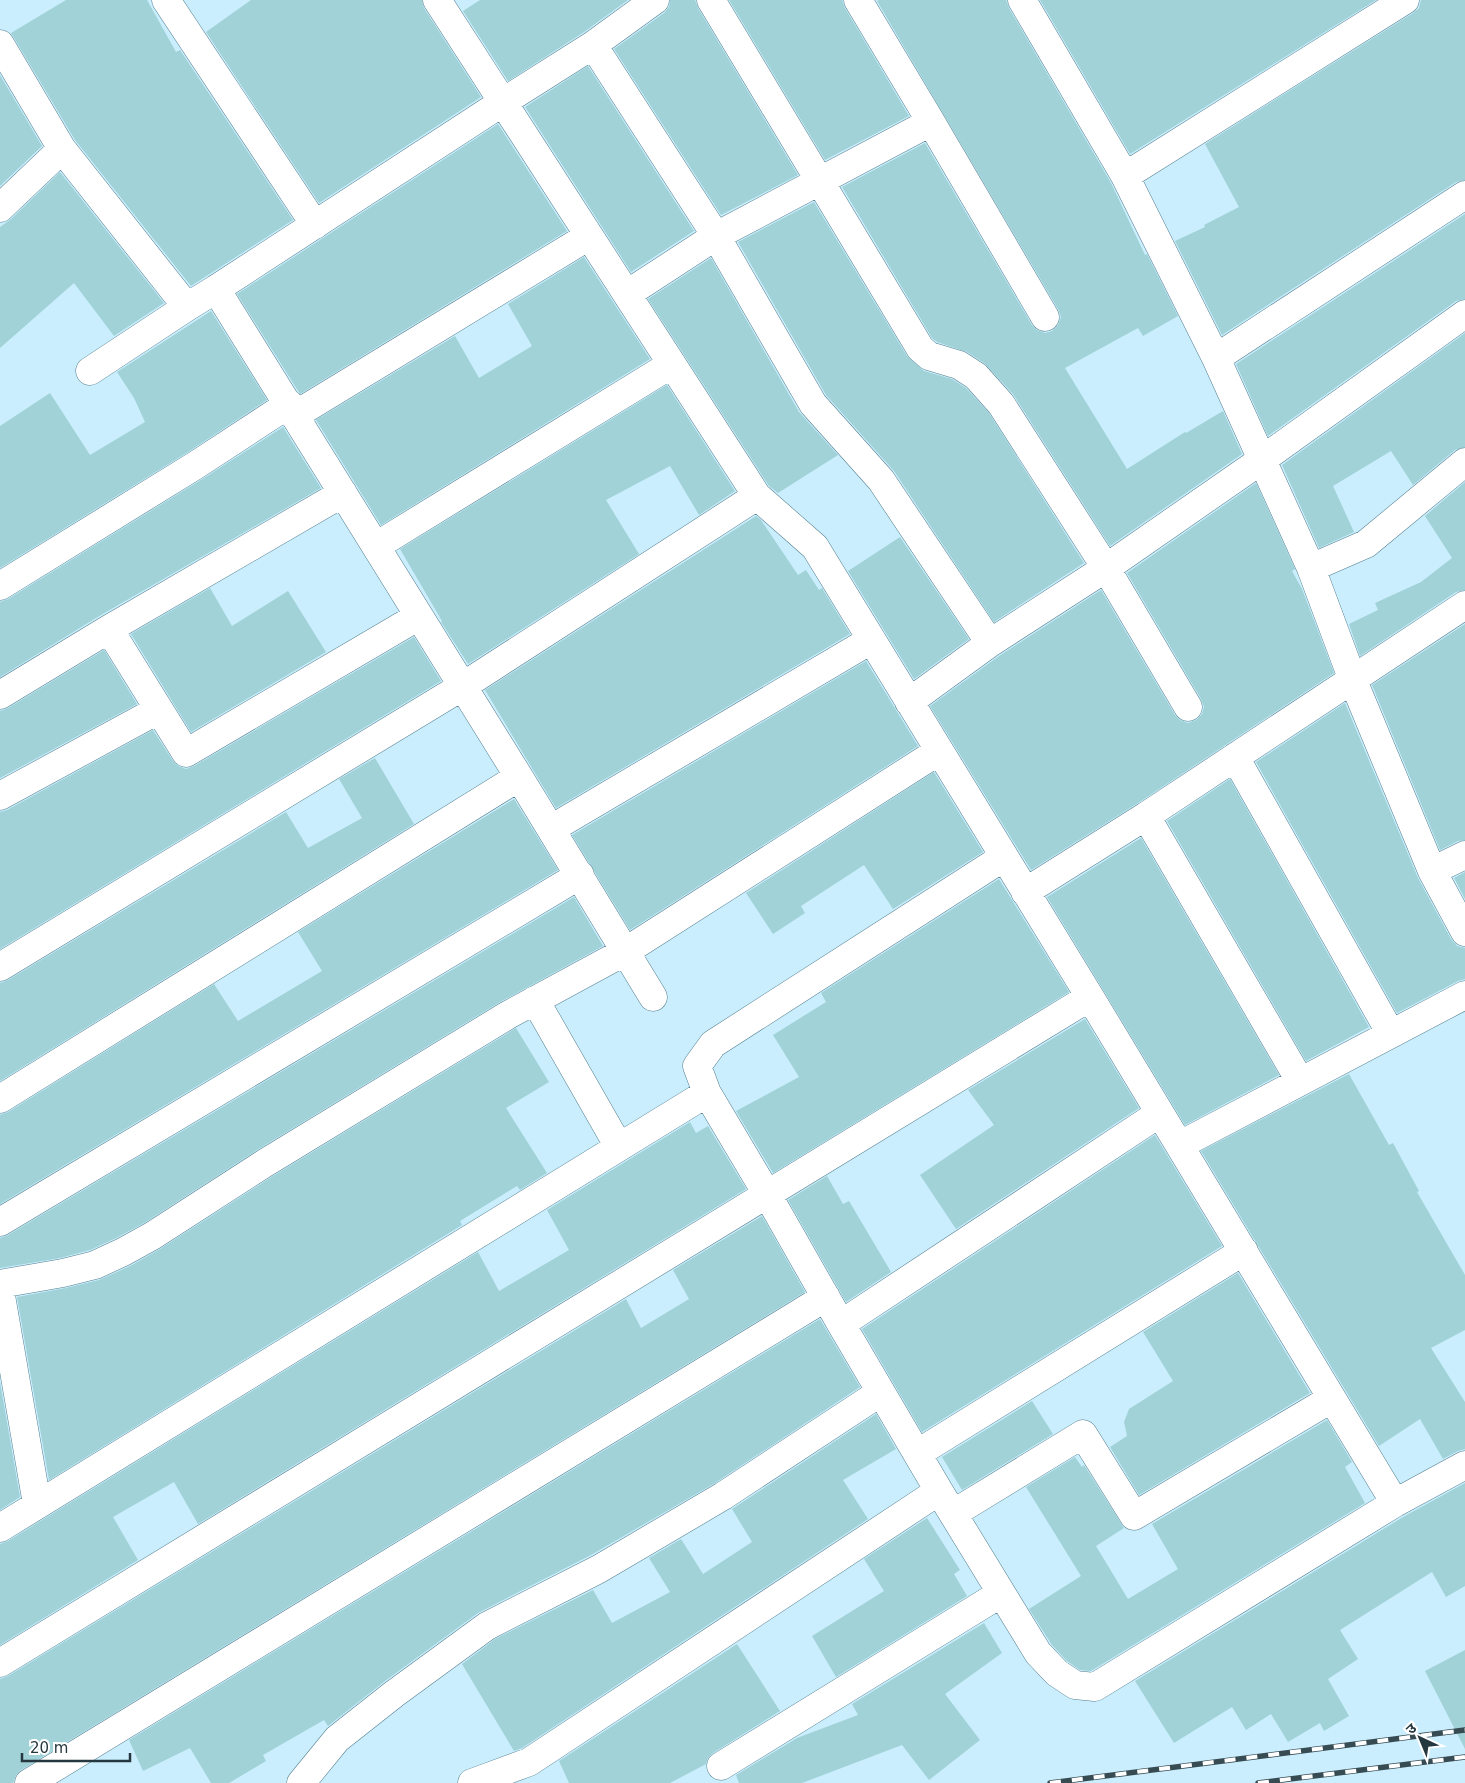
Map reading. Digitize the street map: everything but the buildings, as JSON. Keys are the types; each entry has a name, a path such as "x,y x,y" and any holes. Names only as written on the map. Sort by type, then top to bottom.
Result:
{"street":[{"path":"166,0 315,224"},
{"path":"437,0 757,496 815,547 1090,996 1395,1503"},
{"path":"90,371 593,45 655,0"},
{"path":"711,0 920,348 928,356 959,365 976,376 1001,404 1106,568 1188,707"},
{"path":"858,0 1045,317"},
{"path":"1022,0 1125,176 1216,358 1311,568 1352,678 1432,871 1465,932"},
{"path":"1125,176 1405,0"},
{"path":"0,44 62,149 187,307"},
{"path":"593,45 716,236 813,404 881,480 990,642"},
{"path":"627,294 716,236 931,122"},
{"path":"0,208 62,149"},
{"path":"1216,358 1465,195"},
{"path":"0,586 196,465 589,236"},
{"path":"216,289 552,829 654,997"},
{"path":"909,702 990,642 1106,568 1263,459 1465,314"},
{"path":"376,546 672,364"},
{"path":"1311,568 1366,544 1465,462"},
{"path":"0,695 109,629 343,493"},
{"path":"0,967 463,686 757,496"},
{"path":"1025,892 1146,816 1465,604"},
{"path":"109,629 186,753 419,616"},
{"path":"552,829 871,640"},
{"path":"0,796 158,710"},
{"path":"0,1284 63,1273 95,1265 152,1236 265,1163 535,1000 626,951 939,751"},
{"path":"1235,756 1391,1034"},
{"path":"0,1099 519,777"},
{"path":"1146,816 1300,1081"},
{"path":"1432,871 1465,855"},
{"path":"1004,857 713,1044 698,1066 706,1093 1000,1594 1038,1653 1057,1673 1075,1685 1095,1687 1395,1503 1465,1464"},
{"path":"0,1222 580,876"},
{"path":"1180,1145 1465,995"},
{"path":"0,1663 1090,996"},
{"path":"535,1000 619,1148"},
{"path":"0,1528 706,1093"},
{"path":"841,1324 1160,1113"},
{"path":"918,1453 1244,1251"},
{"path":"0,1290 37,1504"},
{"path":"29,1783 826,1297"},
{"path":"301,1783 337,1739 486,1626 615,1559 723,1496 881,1392"},
{"path":"954,1513 1083,1434 1134,1516 1331,1399"},
{"path":"472,1783 529,1762 939,1490"},
{"path":"721,1766 1000,1594"}],"railway":[{"path":"1050,1783 1465,1730"},
{"path":"1258,1783 1465,1757"}]}
